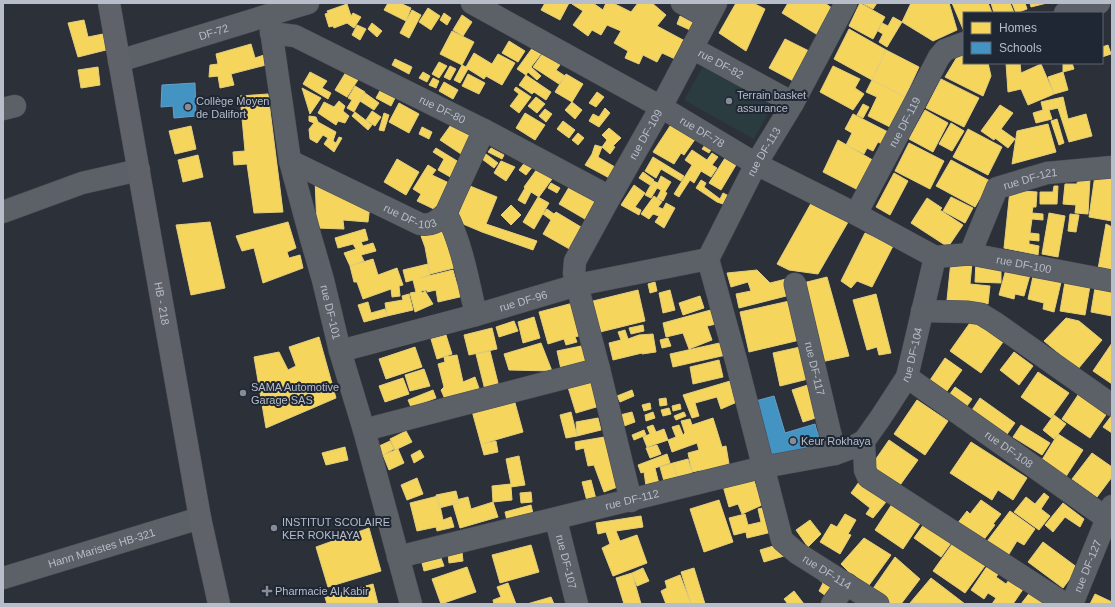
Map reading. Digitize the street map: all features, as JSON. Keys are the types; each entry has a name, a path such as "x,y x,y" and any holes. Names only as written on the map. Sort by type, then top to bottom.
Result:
{"main road":[{"name":"HB - 218","path":"109,3 200,518 219,604"}],"street":[{"name":"DF-72","path":"119,61 270,25 308,3"},
{"name":"rue DF-78","path":"472,3 661,107 756,164 856,214 935,257"},
{"path":"682,3 712,10"},
{"name":"rue DF-113","path":"708,259 756,164 792,103 846,3"},
{"path":"1068,12 1099,3"},
{"name":"rue DF-109","path":"575,276 575,261 661,107 712,10"},
{"name":"rue DF-80","path":"270,25 484,130 610,197"},
{"name":"rue DF-101","path":"270,25 290,161 323,280 340,351 364,430 411,604"},
{"name":"rue DF-119","path":"856,214 939,57 945,50 963,43"},
{"name":"rue DF-82","path":"692,48 792,103"},
{"name":"rue DF-103","path":"290,161 420,224 429,225 436,222 446,213 484,130"},
{"name":"rue DF-121","path":"970,254 997,188 1047,173 1112,167"},
{"path":"3,212 82,183 139,170"},
{"path":"446,213 454,229 459,246 476,315"},
{"name":"rue DF-100","path":"935,257 970,254 1112,281"},
{"name":"rue DF-104","path":"864,441 907,377 935,257"},
{"name":"rue DF-96","path":"340,351 476,315 575,276 708,259"},
{"name":"rue DF-114","path":"708,259 782,540 797,553 878,604"},
{"path":"575,276 631,501"},
{"name":"rue DF-117","path":"795,284 835,454"},
{"path":"922,311 968,312 982,314 1112,404"},
{"path":"364,430 599,369"},
{"name":"rue DF-108","path":"907,377 1110,516"},
{"path":"864,441 865,470 868,477 1065,604"},
{"name":"rue DF-112","path":"398,558 556,520 764,467 835,454 849,450 864,441"},
{"name":"rue DF-127","path":"1072,604 1110,516"},
{"name":"Hann Maristes HB-321","path":"3,578 200,518"},
{"name":"rue DF-107","path":"556,520 577,604"},
{"path":"832,604 846,584"}],"shaded area":[{"name":"Terrain basket assurance","path":"705,63 774,103 754,139 684,100"}],"building: Homes":[{"path":"388,3 400,3 411,8 406,21 384,10"},
{"path":"545,3 569,3 560,20 541,10"},
{"path":"572,3 593,3 603,10 606,3 613,3 631,12 638,3 652,3 666,15 657,26 685,41 675,59 662,53 657,62 643,55 639,64 625,58 628,51 614,43 621,31 607,25 601,35 592,30 588,36 573,25 583,11"},
{"path":"736,3 753,3 765,9 746,51 719,33"},
{"path":"788,3 825,3 837,12 821,37 782,13"},
{"path":"860,3 885,17 873,39 849,26"},
{"path":"862,3 877,3 873,9"},
{"path":"911,3 949,3 957,30 933,41 902,22"},
{"path":"952,3 988,3 992,12 963,12 963,29"},
{"path":"991,3 1010,3 1014,12 994,12"},
{"path":"1012,3 1025,3 1027,9 1016,12"},
{"path":"1030,3 1047,3 1031,7"},
{"path":"347,4 351,16 353,13 361,17 354,28 347,23 334,28 333,26 329,27 325,14 328,13 327,11"},
{"path":"428,8 440,16 431,30 419,22"},
{"path":"412,10 421,15 409,38 400,33"},
{"path":"444,13 451,18 447,25 440,20"},
{"path":"462,15 472,22 463,36 453,30"},
{"path":"680,16 694,23 690,30 677,24"},
{"path":"893,17 902,22 887,47 879,42 883,34 878,31 882,23 888,26"},
{"path":"84,20 88,37 103,34 106,50 78,57 68,23"},
{"path":"372,23 382,31 377,37 368,29"},
{"path":"357,25 366,29 360,40 352,35"},
{"path":"849,29 886,50 872,80 834,59"},
{"path":"452,31 474,42 462,65 440,54"},
{"path":"785,39 813,53 797,83 769,68"},
{"path":"509,41 525,51 518,62 502,53"},
{"path":"251,44 255,58 264,55 266,65 231,74 234,85 220,88 218,76 209,77 210,65 218,64 216,54"},
{"path":"1108,45 1111,54 1103,57 1103,47"},
{"path":"533,47 541,54 531,67 541,76 537,80 528,72 526,75 517,69"},
{"path":"963,47 963,64 988,64 991,76 983,96 945,77"},
{"path":"886,50 919,67 905,97 872,80"},
{"path":"474,53 492,64 498,54 515,63 502,85 486,76 484,79 468,69 460,83 454,80 462,65 466,67"},
{"path":"543,53 560,65 556,70 565,76 559,84 533,67"},
{"path":"395,59 412,67 409,74 392,65"},
{"path":"439,62 447,66 439,78 432,74"},
{"path":"1006,64 1020,64 1021,73 1041,64 1054,94 1028,105 1021,89 1008,92"},
{"path":"1063,64 1072,64 1074,69 1063,72"},
{"path":"450,66 456,69 450,80 444,77"},
{"path":"833,66 860,79 855,88 864,94 853,110 820,92"},
{"path":"98,67 100,85 81,88 78,70"},
{"path":"349,67 361,75 347,97 335,90"},
{"path":"310,72 327,81 322,88 331,93 328,99 303,84"},
{"path":"423,72 430,76 427,82 419,78"},
{"path":"1063,72 1068,90 1054,94 1048,77"},
{"path":"468,74 485,83 479,94 462,86"},
{"path":"566,74 583,84 572,102 555,92"},
{"path":"526,75 551,92 546,100 534,92 532,94 519,85"},
{"path":"433,78 439,81 436,88 429,85"},
{"path":"941,79 979,98 964,127 926,108"},
{"path":"872,80 909,99 894,129 868,116 877,97 866,92"},
{"path":"444,82 458,90 453,99 439,91"},
{"path":"355,86 365,92 354,112 347,108 352,100 348,98"},
{"path":"382,87 397,94 391,106 376,98"},
{"path":"516,87 531,97 519,113 510,106 519,94 514,90"},
{"path":"302,88 321,98 310,114"},
{"path":"597,92 604,97 596,107 589,103"},
{"path":"365,93 379,103 374,110 360,101"},
{"path":"268,94 283,212 254,213 247,164 234,165 233,152 245,151 240,96"},
{"path":"536,97 545,104 537,113 528,106"},
{"path":"1063,97 1068,119 1086,114 1092,136 1069,142 1058,108 1049,110 1052,119 1036,123 1033,113 1043,110 1041,102"},
{"path":"339,101 345,106 343,111 349,116 345,123 338,121 336,125 318,113 324,102 334,107"},
{"path":"572,102 582,110 575,119 565,110"},
{"path":"399,103 419,114 409,133 389,122"},
{"path":"863,104 869,107 863,118 857,115"},
{"path":"1000,105 1013,113 1001,129 1015,139 1008,148 995,138 994,140 981,131"},
{"path":"605,108 610,113 599,127 589,121 593,114 599,117"},
{"path":"545,109 552,114 546,122 539,116"},
{"path":"925,110 948,123 933,152 909,139"},
{"path":"372,111 381,117 375,126 366,120"},
{"path":"355,112 372,125 368,130 352,116"},
{"path":"384,113 389,115 384,131 379,130"},
{"path":"525,113 545,125 535,140 516,128"},
{"path":"853,114 890,133 884,145 878,142 873,151 867,148 864,154 846,145 852,133 845,129"},
{"path":"309,116 316,117 318,122 336,132 333,141 336,143 339,137 342,138 334,152 324,144 328,138 323,135 317,143 310,139 309,129 314,123 309,121"},
{"path":"1057,119 1064,143 1059,145 1051,121"},
{"path":"563,121 575,130 569,138 557,129"},
{"path":"453,122 477,138 464,156 440,140"},
{"path":"672,123 696,138 684,155 681,153 674,164 653,152"},
{"path":"951,123 964,131 952,151 939,144"},
{"path":"1048,124 1056,152 1012,164 1017,131"},
{"path":"191,126 196,149 175,154 169,131"},
{"path":"422,127 432,132 429,139 419,134"},
{"path":"609,128 621,138 613,146 615,147 610,154 602,147 607,140 602,135"},
{"path":"968,129 1002,147 988,175 953,157"},
{"path":"578,133 584,138 578,145 572,140"},
{"path":"838,140 876,162 860,191 823,172"},
{"path":"708,141 714,145 709,153 702,149"},
{"path":"909,143 944,161 930,189 895,171"},
{"path":"595,145 602,147 598,157 620,170 615,181 585,165 592,154"},
{"path":"436,148 462,164 454,179 438,170 444,159 433,152"},
{"path":"491,148 504,155 502,159 488,152"},
{"path":"692,150 707,160 712,153 718,157 712,165 717,168 711,177 701,171 694,183 690,180 679,197 674,194 692,165 685,160"},
{"path":"486,154 498,163 494,168 482,159"},
{"path":"198,155 203,177 183,182 178,160"},
{"path":"653,157 684,176 681,181 661,169 656,178 645,171"},
{"path":"725,158 736,165 721,190 709,183"},
{"path":"397,159 419,172 406,195 384,182"},
{"path":"951,160 990,181 975,207 936,186"},
{"path":"501,161 515,167 506,181 494,173"},
{"path":"526,161 533,166 526,175 519,170"},
{"path":"428,165 436,170 432,175 449,183 436,210 417,201 421,194 413,189"},
{"path":"537,169 552,179 539,197 531,192 525,204 518,200 525,188 524,187"},
{"path":"643,172 654,180 650,185 639,178"},
{"path":"894,173 908,181 890,215 876,207"},
{"path":"1095,175 1112,178 1112,221 1089,217"},
{"path":"661,176 671,182 665,192 667,193 663,201 657,198 661,190 657,188 651,198 645,195 653,181 658,183"},
{"path":"1078,178 1090,179 1088,214 1075,213 1076,205 1063,204 1065,184 1077,184"},
{"path":"315,179 370,205 368,222 343,220 344,229 317,228"},
{"path":"701,180 706,183 704,187 720,199 723,193 731,197 726,205 717,202 696,188"},
{"path":"551,183 560,188 557,193 548,188"},
{"path":"571,184 602,203 590,222 559,204"},
{"path":"634,185 645,193 635,207 641,210 639,215 621,205"},
{"path":"470,186 497,197 486,224 537,241 533,250 456,221"},
{"path":"1054,186 1058,186 1057,204 1040,204 1040,192 1053,192"},
{"path":"1010,190 1037,192 1036,207 1033,207 1032,213 1043,214 1043,220 1032,219 1030,233 1039,234 1039,241 1029,240 1029,244 1039,246 1038,255 1004,248"},
{"path":"654,196 662,202 658,207 663,209 666,203 675,208 664,228 655,222 659,216 653,214 649,219 641,214"},
{"path":"538,197 549,203 534,229 523,222"},
{"path":"951,197 973,208 965,223 943,211"},
{"path":"814,198 851,217 818,274 789,270 777,264"},
{"path":"927,198 942,208 940,210 963,225 948,247 911,223"},
{"path":"511,205 521,215 511,225 501,215"},
{"path":"547,209 554,214 556,212 586,230 573,251 543,234 551,220 543,214"},
{"path":"1049,213 1065,216 1058,257 1042,254"},
{"path":"1070,214 1079,215 1076,232 1068,231"},
{"path":"210,222 225,288 191,295 176,225"},
{"path":"288,222 296,248 287,252 289,258 300,255 303,268 263,283 254,248 242,251 236,236"},
{"path":"1106,224 1112,227 1112,272 1098,269"},
{"path":"365,229 368,240 361,242 363,246 373,243 376,251 361,255 364,261 350,266 344,253 356,249 353,244 338,248 335,238"},
{"path":"446,231 458,267 430,274 425,247 421,236"},
{"path":"865,233 893,246 872,287 857,281 851,288 841,281"},
{"path":"373,259 378,275 397,268 403,285 399,286 400,296 392,297 391,289 363,299 357,282 354,282 350,266"},
{"path":"976,260 1001,263 1001,283 975,282"},
{"path":"951,261 972,263 970,284 990,286 988,304 947,300"},
{"path":"428,264 430,275 420,278 453,270 457,284 461,283 464,296 438,302 436,290 427,292 427,290 421,291 422,293 425,291 433,304 415,312 410,293 416,292 413,280 406,282 403,270"},
{"path":"1006,269 1030,275 1024,296 1015,294 1014,299 999,295"},
{"path":"757,270 770,283 786,279 790,295 739,308 736,294 751,291 748,282 731,287 727,273"},
{"path":"1034,272 1062,278 1054,312 1043,309 1044,303 1028,299"},
{"path":"827,277 849,356 821,362 803,283"},
{"path":"655,282 657,291 650,293 648,284"},
{"path":"1065,282 1090,286 1085,315 1060,311"},
{"path":"1096,282 1112,285 1112,316 1091,312"},
{"path":"638,290 645,321 596,333 589,302"},
{"path":"670,290 675,310 663,313 659,293"},
{"path":"409,294 413,310 387,316 385,303 403,300 402,296"},
{"path":"876,294 891,353 879,355 877,347 867,350 853,300"},
{"path":"700,296 704,308 683,315 679,303"},
{"path":"794,300 804,339 749,352 740,312"},
{"path":"368,302 371,313 385,309 387,316 364,322 358,305"},
{"path":"577,302 585,334 575,337 577,342 566,345 564,339 548,344 539,312"},
{"path":"718,308 721,323 707,326 712,340 689,349 683,333 666,337 663,323"},
{"path":"534,317 540,338 523,343 518,322"},
{"path":"1066,318 1079,321 1102,340 1078,369 1044,341"},
{"path":"972,320 1003,342 981,373 950,351"},
{"path":"514,321 518,331 499,337 496,327"},
{"path":"643,325 644,331 631,334 629,328"},
{"path":"492,328 497,349 469,355 464,335"},
{"path":"625,330 628,339 639,335 653,334 656,352 642,353 613,360 609,343 621,340 618,332"},
{"path":"446,335 452,354 437,359 431,339"},
{"path":"319,337 336,398 266,428 254,357 279,352 288,370 296,366 289,347"},
{"path":"668,338 671,346 662,348 660,340"},
{"path":"724,342 726,355 673,367 670,354"},
{"path":"541,343 552,371 509,370 504,354"},
{"path":"1112,343 1112,384 1093,371"},
{"path":"586,345 590,362 561,369 557,351"},
{"path":"415,347 422,367 386,379 379,359"},
{"path":"800,347 808,379 780,386 773,353"},
{"path":"490,351 499,387 485,390 476,354"},
{"path":"1014,352 1033,366 1019,385 1000,370"},
{"path":"457,355 463,382 475,377 480,391 447,404 441,390 444,387 438,364 445,362 444,357"},
{"path":"945,358 962,370 942,398 926,386"},
{"path":"719,360 723,377 693,384 690,367"},
{"path":"424,369 430,386 410,391 405,375"},
{"path":"1038,372 1069,393 1051,418 1021,397"},
{"path":"594,375 603,405 576,413 567,384"},
{"path":"403,378 409,394 385,402 379,386"},
{"path":"737,379 740,389 732,392 737,402 721,409 717,397 695,403 699,416 692,418 683,395"},
{"path":"811,384 822,416 803,422 792,390"},
{"path":"955,387 972,399 964,410 947,398"},
{"path":"433,390 436,398 411,407 408,400"},
{"path":"632,390 634,396 620,402 617,396"},
{"path":"1080,392 1108,412 1090,438 1062,419"},
{"path":"666,398 667,405 660,406 659,399"},
{"path":"980,398 1015,423 1005,437 970,413"},
{"path":"514,399 523,432 481,444 472,411"},
{"path":"917,400 948,421 925,455 894,434"},
{"path":"650,403 651,409 644,411 642,405"},
{"path":"680,404 681,409 673,411 672,406"},
{"path":"669,408 671,414 663,416 661,410"},
{"path":"571,412 577,436 566,438 560,415"},
{"path":"632,412 635,422 624,426 620,415"},
{"path":"653,412 655,418 646,421 645,415"},
{"path":"684,412 686,416 676,420 674,416"},
{"path":"1054,415 1066,424 1054,439 1043,430"},
{"path":"1112,415 1112,433 1103,427"},
{"path":"598,418 601,430 577,436 576,422"},
{"path":"713,418 722,447 726,446 730,470 702,474 702,470 692,472 688,453 699,450 697,443 672,452 668,440 676,437 672,427 679,425 683,435 685,433 681,421 690,419 692,425"},
{"path":"653,425 656,432 664,429 668,440 647,447 643,437 650,434 647,427"},
{"path":"1021,425 1050,443 1042,455 1013,437"},
{"path":"644,430 646,435 634,440 632,435"},
{"path":"406,431 412,442 395,450 390,439"},
{"path":"1058,434 1083,450 1065,478 1040,463"},
{"path":"610,436 620,486 604,492 594,465 588,466 584,448 576,450 575,442"},
{"path":"889,440 918,460 898,488 869,469"},
{"path":"390,441 394,449 381,456 377,447"},
{"path":"496,441 498,452 484,455 481,444"},
{"path":"971,442 1027,478 1013,500 998,490 992,500 950,473"},
{"path":"657,445 661,454 650,458 646,448"},
{"path":"345,447 348,460 326,465 322,453"},
{"path":"398,449 404,463 389,470 383,455"},
{"path":"420,450 424,457 414,463 411,455"},
{"path":"1092,453 1112,467 1112,477 1097,497 1072,479"},
{"path":"667,454 670,463 655,468 659,484 646,486 644,472 641,473 638,465"},
{"path":"519,456 525,485 511,487 512,500 493,502 492,486 511,484 506,459"},
{"path":"688,459 692,473 677,477 673,463"},
{"path":"673,463 677,477 664,481 660,467"},
{"path":"753,477 762,505 742,514 738,504 729,507 723,486"},
{"path":"417,478 423,494 407,500 401,485"},
{"path":"591,480 596,499 587,501 582,482"},
{"path":"859,482 886,502 873,518 866,514 870,508 851,493"},
{"path":"456,491 459,503 439,508 436,495"},
{"path":"531,492 532,502 521,503 520,493"},
{"path":"1044,493 1049,497 1041,509 1050,516 1039,530 1014,512 1026,497 1035,504"},
{"path":"438,496 443,520 451,517 454,527 437,531 436,527 417,531 410,503"},
{"path":"468,497 471,509 493,502 498,517 460,528 452,501"},
{"path":"719,500 733,542 704,552 690,509"},
{"path":"981,500 1001,514 993,524 995,525 979,546 954,528 967,511 970,514"},
{"path":"894,501 923,519 903,549 875,530"},
{"path":"1063,503 1084,519 1080,527 1065,517 1053,532 1045,525"},
{"path":"531,505 534,518 508,525 505,512"},
{"path":"766,507 772,532 747,538 746,532 734,535 729,518 745,514 748,525 761,522 758,509"},
{"path":"1010,511 1035,529 1024,545 1017,541 1006,559 985,544"},
{"path":"845,514 856,520 848,534 851,535 840,554 820,542 831,524 837,527"},
{"path":"641,516 643,527 616,531 620,541 637,535 647,563 613,576 602,548 610,544 606,532 598,534 596,523"},
{"path":"929,517 956,536 941,557 914,538"},
{"path":"810,520 821,534 808,547 796,530"},
{"path":"369,528 381,571 328,587 316,547"},
{"path":"864,538 891,555 867,588 846,576 848,571 841,564"},
{"path":"955,540 987,563 965,593 933,571"},
{"path":"1043,542 1078,568 1063,588 1028,562"},
{"path":"780,544 784,556 764,562 760,550"},
{"path":"531,545 539,572 500,583 492,555"},
{"path":"462,552 463,561 449,563 448,554"},
{"path":"895,557 920,579 901,604 891,604 872,590"},
{"path":"441,558 444,566 424,571 422,563"},
{"path":"992,559 1004,566 996,577 1006,584 1014,573 1028,582 1013,604 992,604 996,598 988,593 984,599 971,590"},
{"path":"467,567 476,592 441,604 432,579"},
{"path":"643,568 649,581 637,586 632,573"},
{"path":"694,568 705,604 691,604 681,572"},
{"path":"809,571 838,585 829,598 819,591 823,583"},
{"path":"632,573 641,604 624,604 616,578"},
{"path":"680,575 691,604 666,604 661,591 667,588 665,581"},
{"path":"931,578 965,604 910,603"},
{"path":"508,583 516,604 494,604 493,600 501,597 497,587"},
{"path":"373,584 378,604 327,604 325,597"},
{"path":"794,591 804,604 788,604 784,599"},
{"path":"1031,591 1050,604 1021,604"},
{"path":"1095,594 1112,602 1112,604 1090,604"},
{"path":"551,597 554,604 527,604"}],"building: Schools":[{"path":"195,83 196,116 174,118 173,106 161,107 162,85"},
{"path":"774,396 785,433 815,424 817,432 823,431 827,446 768,462 752,402"}],"place":[{"name":"Terrain basket assurance","path":"729,101"},
{"name":"Collège Moyen de Dalifort","path":"188,107"},
{"name":"SAMA Automotive Garage SAS","path":"243,393"},
{"name":"Keur Rokhaya","path":"793,441"},
{"name":"INSTITUT SCOLAIRE KER ROKHAYA","path":"274,528"},
{"name":"Pharmacie Al Kabir","path":"267,591"}]}
